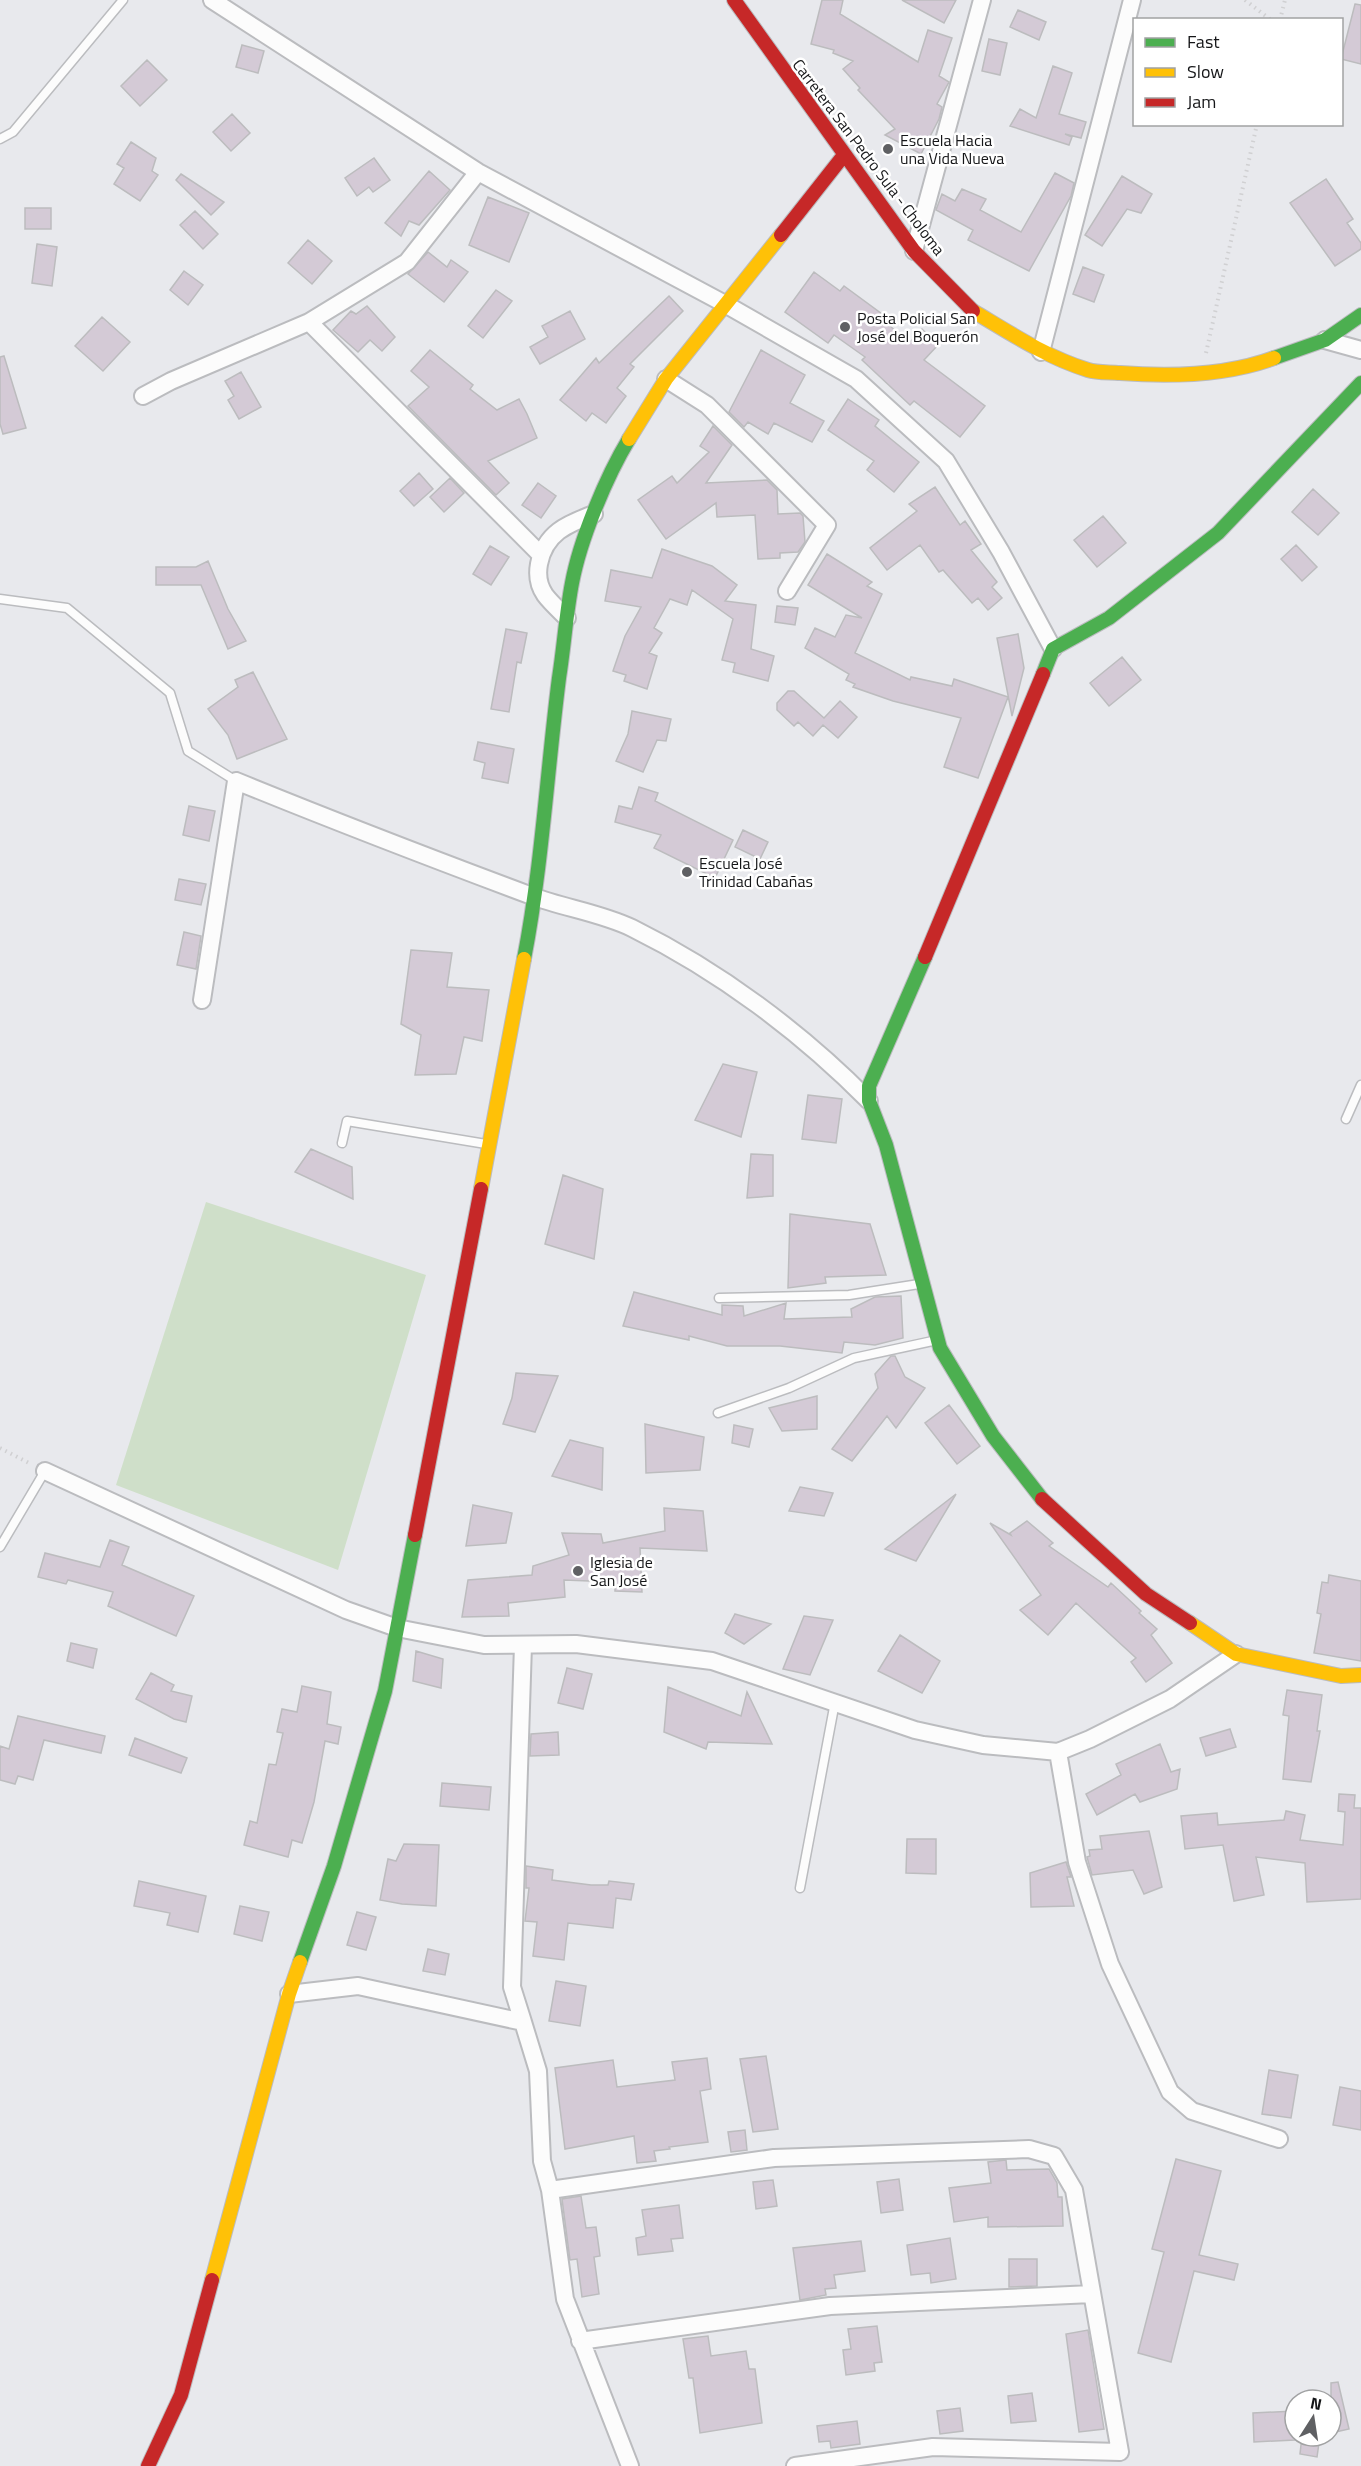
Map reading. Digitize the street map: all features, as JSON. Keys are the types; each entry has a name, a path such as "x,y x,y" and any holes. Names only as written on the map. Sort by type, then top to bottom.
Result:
{"street":[{"path":"212,0 478,172 725,304 856,379 946,461 1001,552 1053,649"},
{"name":"Carretera San Pedro Sula - Choloma","path":"734,0 915,251 969,308 1041,352 1090,370 1145,375 1202,374 1256,365 1325,340 1361,315"},
{"path":"915,251 982,0"},
{"path":"1041,352 1132,0"},
{"path":"148,2466 180,2395 289,1995 334,1866 385,1691 536,898 550,743 572,582 594,514 619,454 666,379 844,155"},
{"path":"143,396 171,381 309,322 407,262 478,172"},
{"path":"309,322 541,555"},
{"path":"1325,340 1361,350"},
{"path":"666,379 707,405 826,525 786,591"},
{"path":"1361,383 1218,533 1109,618 1053,649 1017,741 868,1086 869,1101 886,1145 940,1348 993,1436 1041,1498 1146,1594 1236,1654 1341,1676 1361,1675"},
{"path":"567,618 544,594 537,577 541,555 547,540 560,529 594,514"},
{"path":"202,1000 236,781 536,898 629,927 705,967 832,1064 869,1101"},
{"path":"45,1471 346,1610 397,1628 484,1645 576,1644 712,1661 915,1730 983,1745 1058,1752 1090,1739 1170,1699 1236,1654"},
{"path":"524,1645 512,1987 538,2072 542,2161 550,2190 565,2299 630,2466"},
{"path":"1058,1752 1077,1862 1110,1964 1170,2092 1192,2111 1279,2139"},
{"path":"289,1995 358,1986 523,2022"},
{"path":"550,2190 774,2158 1029,2149 1054,2156 1074,2190 1120,2452 1104,2459 933,2447 795,2466"},
{"path":"580,2341 830,2306 1092,2294"}],"lane":[{"path":"0,139 13,132 123,0"},
{"path":"0,599 67,608 170,693 188,751 236,781"},
{"path":"1346,1119 1361,1085"},
{"path":"342,1143 346,1121 489,1144"},
{"path":"719,1298 849,1295 923,1284"},
{"path":"717,1413 789,1388 854,1358 938,1340"},
{"path":"0,1547 45,1471"},
{"path":"800,1888 835,1702"}],"path":[{"path":"1245,0 1268,18"},
{"path":"1281,18 1286,0"},
{"path":"1202,374 1257,126"},
{"path":"0,1448 45,1471"}],"green space":[{"path":"206,1202 426,1275 338,1570 116,1485"}],"building":[{"path":"822,0 843,0 840,14 918,62 928,30 952,38 939,76 949,82 937,104 942,107 939,119 921,154 885,135 895,129 858,90 860,88 843,69 853,61 833,53 834,50 811,44"},
{"path":"902,0 956,0 944,23"},
{"path":"1355,4 1361,5 1361,64 1343,60"},
{"path":"1018,10 1046,22 1039,40 1010,27"},
{"path":"989,39 1007,43 1000,75 982,71"},
{"path":"242,45 264,51 258,73 236,67"},
{"path":"147,60 167,80 140,106 121,86"},
{"path":"1053,66 1072,73 1059,114 1086,122 1081,138 1065,134 1072,137 1069,145 1010,126 1020,109 1036,118"},
{"path":"232,114 250,133 231,151 213,132"},
{"path":"131,142 156,158 152,171 158,175 140,201 114,184 124,168 117,164"},
{"path":"374,158 390,180 373,192 369,187 357,196 345,178"},
{"path":"429,171 450,190 419,225 409,221 401,236 385,223"},
{"path":"1055,173 1074,183 1071,196 1029,271 968,240 973,230 936,210 942,194 955,201 962,189 986,199 980,210 1021,232"},
{"path":"181,174 224,202 211,215 176,180"},
{"path":"1122,176 1152,194 1141,213 1127,209 1102,246 1085,235"},
{"path":"1326,179 1353,219 1347,223 1361,243 1361,249 1335,266 1290,203"},
{"path":"488,197 529,213 509,262 469,245"},
{"path":"25,208 51,208 51,229 25,229"},
{"path":"195,211 218,234 203,249 180,225"},
{"path":"308,240 332,261 312,284 288,263"},
{"path":"37,244 57,247 52,286 32,283"},
{"path":"428,252 447,267 451,260 468,272 444,302 408,274"},
{"path":"1083,267 1104,275 1094,302 1073,294"},
{"path":"184,271 203,285 188,305 170,290"},
{"path":"814,272 840,291 844,286 882,314 880,317 909,343 922,329 938,345 924,360 985,406 960,437 914,401 910,405 862,360 865,357 834,335 828,343 785,312"},
{"path":"496,290 512,301 483,338 468,326"},
{"path":"669,296 683,311 630,364 634,367 617,388 626,396 606,423 592,413 586,421 560,400 596,358 599,363"},
{"path":"367,306 395,337 382,351 370,340 358,352 333,330 351,311 356,314"},
{"path":"570,311 585,339 540,364 530,347 548,337 542,326"},
{"path":"102,317 130,342 103,371 75,346"},
{"path":"430,350 473,385 470,389 497,410 519,399 527,414 537,438 488,461 509,483 496,495 408,406 429,387 411,371"},
{"path":"761,350 805,375 790,403 824,421 812,442 774,423 768,434 748,422 744,427 729,412"},
{"path":"4,356 26,428 3,434 0,424 0,357"},
{"path":"241,372 261,407 239,419 228,400 234,396 225,381"},
{"path":"848,399 879,420 875,426 919,462 894,492 867,470 874,461 828,430"},
{"path":"713,426 732,445 706,483 767,480 777,490 778,514 800,513 803,516 805,542 798,552 780,553 780,558 758,559 755,515 717,517 716,503 666,539 638,500 672,476 677,483 709,452 700,446"},
{"path":"419,473 433,489 414,506 400,491"},
{"path":"450,478 464,493 444,512 430,497"},
{"path":"538,483 556,496 541,518 522,505"},
{"path":"935,487 960,525 965,521 981,544 971,550 997,582 992,587 1002,598 988,610 978,598 972,603 943,570 939,572 920,545 887,570 870,548 917,511 909,504"},
{"path":"1313,489 1339,513 1318,535 1292,512"},
{"path":"1103,516 1126,543 1097,567 1074,540"},
{"path":"1296,545 1317,567 1302,581 1281,559"},
{"path":"490,546 509,557 491,585 473,574"},
{"path":"662,549 712,566 737,585 725,601 756,605 751,649 774,656 768,681 733,672 735,663 722,660 733,619 692,590 687,605 670,599 654,628 662,633 649,653 657,656 647,689 624,681 626,675 613,671 625,636 641,607 605,601 611,570 652,578"},
{"path":"827,554 872,582 867,586 882,594 855,653 910,680 911,677 952,686 954,679 1008,697 978,778 944,767 961,718 893,701 853,687 855,684 846,680 849,674 805,648 815,628 835,637 846,615 862,618 808,585"},
{"path":"208,561 228,609 246,641 228,649 201,585 156,585 156,567 196,567"},
{"path":"777,606 798,608 795,625 775,622"},
{"path":"506,629 527,633 521,663 517,662 509,712 491,709"},
{"path":"1018,634 1024,668 1012,716 997,638"},
{"path":"1122,657 1141,680 1109,706 1090,683"},
{"path":"253,672 287,739 237,759 228,735 208,709 238,687 235,680"},
{"path":"788,691 794,691 824,718 840,701 857,717 838,738 823,725 813,736 798,722 794,726 777,710 777,703"},
{"path":"632,711 671,719 666,741 657,740 643,772 616,761 628,734"},
{"path":"478,742 514,749 508,783 482,778 485,763 474,760"},
{"path":"639,787 658,793 655,801 733,840 715,878 654,848 661,835 615,822 619,806 632,809"},
{"path":"189,806 215,811 209,841 183,835"},
{"path":"743,830 768,842 760,859 735,847"},
{"path":"179,879 206,884 201,905 175,900"},
{"path":"184,932 201,936 196,969 177,965"},
{"path":"411,950 452,953 447,987 489,990 482,1041 464,1037 456,1074 415,1075 421,1035 401,1024"},
{"path":"723,1064 757,1072 741,1137 695,1120"},
{"path":"808,1095 842,1099 836,1143 802,1139"},
{"path":"311,1149 352,1167 353,1199 295,1172"},
{"path":"751,1154 773,1155 773,1196 747,1198"},
{"path":"563,1175 603,1189 594,1259 545,1244"},
{"path":"790,1214 870,1224 886,1275 825,1277 826,1283 788,1288"},
{"path":"634,1292 722,1315 722,1305 743,1306 744,1316 786,1303 784,1319 852,1317 851,1309 875,1297 901,1296 903,1338 875,1345 844,1342 842,1353 780,1346 727,1346 689,1336 689,1340 623,1326"},
{"path":"891,1356 895,1356 905,1377 925,1388 896,1428 887,1416 852,1461 832,1449 878,1388 875,1374"},
{"path":"516,1373 558,1376 535,1432 503,1424 512,1398"},
{"path":"817,1396 817,1429 782,1431 769,1408"},
{"path":"949,1405 980,1446 957,1464 925,1423"},
{"path":"645,1424 704,1437 700,1470 646,1473"},
{"path":"734,1425 753,1429 749,1447 732,1443"},
{"path":"570,1440 603,1448 602,1490 552,1476"},
{"path":"800,1487 833,1493 824,1516 789,1511"},
{"path":"956,1494 916,1561 885,1549"},
{"path":"473,1505 512,1513 506,1543 466,1546"},
{"path":"664,1508 703,1511 707,1551 640,1548 642,1592 615,1591 615,1582 564,1580 565,1597 508,1603 509,1616 462,1617 468,1580 532,1575 533,1566 569,1555 562,1533 601,1534 603,1543 665,1531"},
{"path":"1027,1521 1053,1543 1049,1546 1108,1587 1111,1583 1141,1611 1139,1613 1157,1629 1151,1635 1172,1663 1146,1682 1131,1662 1136,1658 1076,1603 1048,1635 1020,1610 1041,1595 990,1523 1011,1535 1010,1533"},
{"path":"110,1540 129,1547 122,1565 194,1596 176,1636 108,1606 113,1592 68,1580 66,1584 38,1577 45,1553 100,1567"},
{"path":"1329,1575 1361,1581 1361,1661 1314,1653 1321,1614 1317,1613 1322,1582 1328,1583"},
{"path":"735,1614 771,1624 744,1644 725,1633"},
{"path":"804,1616 833,1620 810,1675 783,1669"},
{"path":"900,1635 940,1661 922,1693 878,1671"},
{"path":"71,1643 97,1649 93,1668 67,1661"},
{"path":"416,1651 443,1659 441,1688 413,1681"},
{"path":"567,1668 592,1674 583,1709 558,1703"},
{"path":"151,1673 174,1685 171,1691 192,1696 186,1722 174,1719 136,1699"},
{"path":"302,1686 331,1692 327,1724 341,1727 338,1744 325,1741 314,1802 302,1843 292,1840 288,1857 244,1845 250,1821 257,1823 269,1764 276,1765 283,1733 277,1732 282,1709 297,1712"},
{"path":"668,1687 741,1716 747,1692 772,1744 708,1742 706,1749 664,1732"},
{"path":"1287,1690 1322,1695 1317,1731 1320,1731 1311,1782 1283,1779 1289,1716 1283,1715"},
{"path":"18,1716 105,1736 101,1753 44,1740 33,1780 18,1776 15,1784 0,1780 0,1746 9,1749"},
{"path":"1230,1729 1236,1747 1206,1756 1200,1738"},
{"path":"558,1732 559,1755 530,1756 531,1734"},
{"path":"135,1738 187,1758 181,1773 129,1755"},
{"path":"1160,1744 1171,1772 1180,1769 1177,1789 1140,1802 1135,1794 1097,1815 1086,1794 1121,1775 1116,1764"},
{"path":"442,1783 491,1787 489,1810 440,1806"},
{"path":"1339,1794 1355,1795 1354,1808 1361,1808 1361,1899 1307,1902 1305,1863 1256,1857 1264,1895 1234,1901 1223,1845 1185,1849 1181,1816 1217,1813 1218,1825 1284,1820 1286,1811 1305,1815 1300,1840 1343,1845 1345,1812 1338,1811"},
{"path":"1149,1831 1162,1887 1144,1894 1133,1870 1092,1875 1087,1857 1090,1856 1089,1850 1102,1849 1100,1836"},
{"path":"907,1839 936,1839 936,1874 906,1873"},
{"path":"404,1844 439,1845 436,1906 380,1900 388,1859 396,1861"},
{"path":"1066,1862 1071,1877 1067,1877 1074,1906 1031,1907 1030,1873"},
{"path":"526,1866 553,1870 552,1880 591,1885 608,1885 609,1881 634,1884 631,1900 616,1898 613,1928 568,1923 564,1960 533,1956 537,1922 525,1921 529,1888 526,1888"},
{"path":"139,1881 206,1896 198,1932 167,1925 170,1913 134,1906"},
{"path":"240,1906 269,1912 262,1941 234,1934"},
{"path":"357,1912 376,1917 366,1950 347,1945"},
{"path":"428,1949 449,1954 445,1975 423,1971"},
{"path":"556,1981 586,1986 580,2026 549,2021"},
{"path":"766,2056 778,2129 753,2132 740,2059"},
{"path":"707,2058 711,2089 700,2091 708,2142 654,2151 656,2161 637,2163 634,2136 565,2149 555,2068 613,2060 617,2087 675,2080 672,2062"},
{"path":"1269,2070 1298,2075 1291,2118 1262,2114"},
{"path":"1340,2087 1361,2091 1361,2130 1333,2125"},
{"path":"745,2130 747,2150 731,2152 728,2132"},
{"path":"1176,2159 1221,2171 1199,2255 1238,2264 1234,2280 1194,2271 1171,2362 1138,2353 1164,2252 1152,2249"},
{"path":"1006,2160 1007,2170 1049,2169 1057,2183 1058,2197 1062,2197 1063,2226 988,2227 988,2217 954,2222 949,2188 991,2183 988,2162"},
{"path":"899,2179 903,2210 881,2213 877,2182"},
{"path":"773,2180 777,2206 756,2209 753,2182"},
{"path":"581,2196 586,2228 596,2227 600,2256 594,2257 599,2294 582,2297 577,2259 570,2260 562,2199"},
{"path":"679,2205 683,2238 671,2239 673,2251 638,2255 636,2238 646,2236 642,2210"},
{"path":"950,2238 956,2279 931,2283 930,2273 911,2275 907,2245"},
{"path":"861,2241 865,2271 834,2275 836,2288 825,2289 826,2295 800,2300 793,2248"},
{"path":"1009,2259 1037,2259 1037,2286 1009,2287"},
{"path":"877,2326 882,2362 874,2363 875,2371 846,2375 843,2350 851,2349 848,2329"},
{"path":"1088,2330 1104,2429 1079,2432 1066,2334"},
{"path":"708,2336 711,2356 746,2351 749,2369 755,2369 762,2423 700,2433 693,2378 689,2378 683,2339"},
{"path":"1338,2382 1339,2388 1331,2388 1331,2383"},
{"path":"1032,2393 1036,2421 1011,2423 1008,2396"},
{"path":"1343,2403 1349,2429 1343,2430"},
{"path":"960,2408 963,2431 940,2434 937,2411"},
{"path":"1283,2412 1283,2441 1254,2442 1253,2413"},
{"path":"857,2421 860,2444 831,2448 830,2441 819,2442 817,2426"},
{"path":"1301,2448 1318,2448 1317,2457 1300,2454"}],"traffic: fast":[{"path":"1274,358 1325,340 1361,315"},
{"path":"1043,674 1053,649 1109,618 1218,533 1361,383"},
{"path":"524,959 540,854 572,583 595,509 629,439"},
{"path":"925,957 869,1086 869,1101 886,1145 940,1348 993,1436 1042,1499"},
{"path":"300,1962 334,1866 385,1691 415,1535"}],"traffic: slow":[{"path":"629,439 666,379 781,235"},
{"path":"973,311 1043,351 1095,372 1198,374 1217,372 1274,358"},
{"path":"481,1189 524,959"},
{"path":"1190,1623 1236,1654 1341,1676 1361,1675"},
{"path":"212,2280 289,1994 300,1962"}],"traffic: jam":[{"path":"734,0 914,251 973,311"},
{"path":"781,235 844,155"},
{"path":"925,957 1043,674"},
{"path":"415,1535 481,1189"},
{"path":"1042,1499 1146,1594 1190,1623"},
{"path":"148,2466 181,2395 212,2280"}],"place":[{"name":"Escuela Hacia una Vida Nueva","path":"888,149"},
{"name":"Posta Policial San José del Boquerón","path":"845,327"},
{"name":"Escuela José Trinidad Cabañas","path":"687,872"},
{"name":"Iglesia de San José","path":"578,1571"}]}
